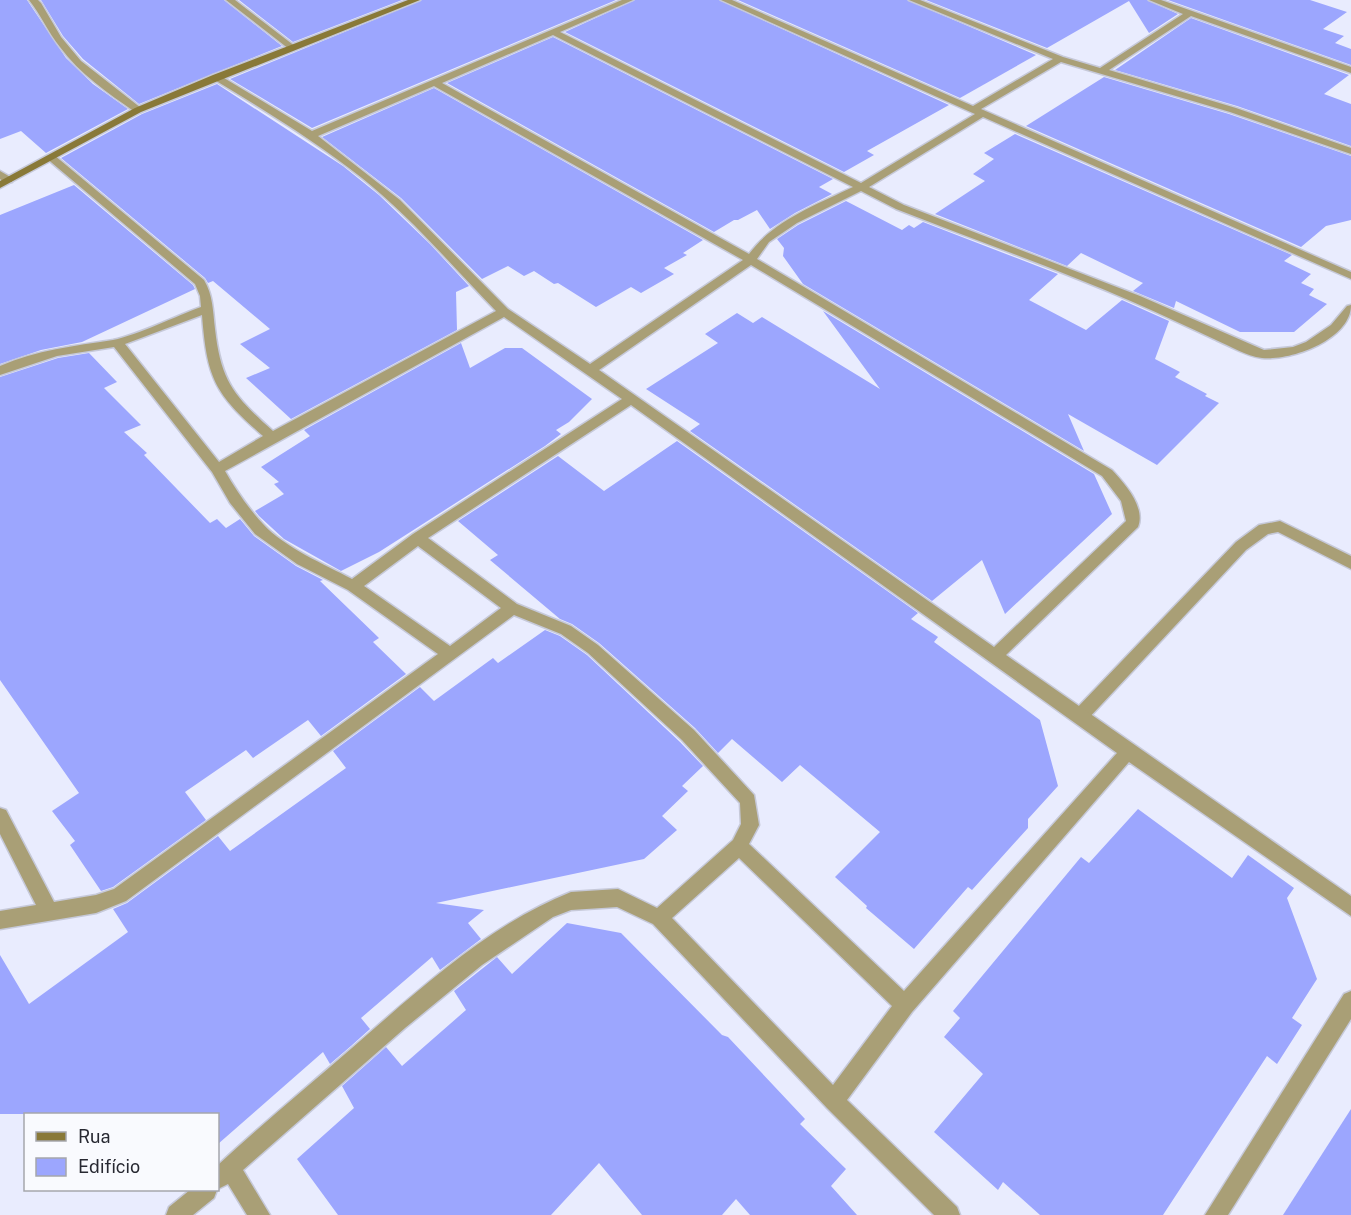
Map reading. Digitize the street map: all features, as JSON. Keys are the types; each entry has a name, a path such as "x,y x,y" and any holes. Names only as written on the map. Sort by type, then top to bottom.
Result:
{"street":[{"path":"33,0 42,8 60,42 87,73 138,110"},
{"path":"230,0 292,47"},
{"path":"3,180 138,110 216,77 416,0"},
{"path":"311,135 629,0"},
{"path":"725,0 1349,272"},
{"path":"913,0 1060,59 1233,110 1351,151"},
{"path":"1153,0 1351,70"},
{"path":"1171,6 1183,0"},
{"path":"1100,72 1190,13"},
{"path":"553,32 900,207 1136,299 1242,347 1263,354 1280,354 1310,345 1335,328 1351,309"},
{"path":"590,370 751,260 765,240 793,221 860,188 1060,59"},
{"path":"216,77 311,135 396,202 504,312 590,370 1128,752 1351,907"},
{"path":"434,82 751,260 1107,473 1124,491 1132,508 1133,523 995,656"},
{"path":"50,157 200,282 206,296 210,342 218,376 241,408 272,437"},
{"path":"0,372 31,357 117,343 207,309"},
{"path":"217,470 272,437 504,312"},
{"path":"117,343 217,470 235,499 260,530 302,560 352,586 450,654"},
{"path":"352,586 418,538 631,399"},
{"path":"1080,716 1241,546 1264,529 1280,526 1351,563"},
{"path":"418,538 513,608 566,630 593,649 688,735 748,800 750,825 739,846 659,918"},
{"path":"0,920 48,910 96,904 120,895 513,608"},
{"path":"834,1101 905,1005 1128,752"},
{"path":"0,816 48,910"},
{"path":"739,846 905,1005"},
{"path":"259,1215 224,1173 398,1021 475,958 547,911 570,901 618,898 659,918 834,1101 949,1215"},
{"path":"1216,1215 1351,1001"},
{"path":"177,1215 205,1191"}],"building":[{"path":"0,0 27,0 66,58 93,84 128,109 46,153 21,131 0,139"},
{"path":"41,0 224,0 282,46 139,104 83,59 63,36"},
{"path":"239,0 402,0 293,42"},
{"path":"422,0 616,0 312,128 230,79"},
{"path":"635,0 719,0 949,105 867,151 874,155 844,172 565,32"},
{"path":"738,0 907,0 1036,55 960,98"},
{"path":"926,0 1147,0 1178,14 1149,33 1129,1 1047,48"},
{"path":"1168,0 1310,0 1347,12 1323,29 1344,36 1335,43 1351,49 1351,65"},
{"path":"1191,18 1349,75 1324,94 1351,104 1351,146 1237,106 1115,70"},
{"path":"553,37 833,179 819,187 832,194 770,229 757,210 714,232 447,83"},
{"path":"1104,77 1229,114 1351,156 1351,220 1326,226 1301,247 1026,126"},
{"path":"217,84 343,166 379,195 430,244 469,286 456,292 457,330 291,419 246,378 270,368 240,344 270,329 213,281 208,283 205,278 61,158 142,114"},
{"path":"434,88 703,240 683,253 687,255 664,268 674,274 641,293 631,287 596,307 534,271 524,276 508,266 482,279 401,198 322,137"},
{"path":"1015,134 1292,255 1284,261 1311,274 1301,283 1314,289 1309,295 1327,304 1294,332 1240,332 1176,301 1174,308 1133,291 1143,283 1081,253 1067,266 935,214 985,181 973,174 994,159 984,153"},
{"path":"74,185 195,289 82,342 41,350 0,364 0,215"},
{"path":"846,201 902,230 909,225 914,228 923,222 1058,274 1029,300 1086,330 1122,300 1169,321 1155,359 1180,372 1175,377 1219,403 1157,465 1068,414 1084,451 803,284 783,256 784,248 777,239 798,225"},
{"path":"823,311 1094,474 1112,514 1005,614 982,560 932,601 690,431 700,424 646,389 718,343 705,334 737,313 753,323 762,317 880,389"},
{"path":"461,343 470,368 505,348 522,348 592,399 569,422 556,430 561,434 545,446 379,552 341,571 284,539 259,516 255,511 284,494 274,484 279,482 261,467 310,436 304,430"},
{"path":"89,353 117,382 104,388 141,425 124,432 147,453 144,455 210,523 217,519 226,528 240,519 254,536 296,566 323,580 320,581 379,638 373,642 406,674 321,736 308,720 253,758 246,750 185,792 206,820 113,887 101,891 70,845 75,841 52,811 79,793 0,680 0,377 58,358"},
{"path":"677,441 918,613 911,619 938,637 934,642 1040,720 1058,786 1028,819 1028,828 972,890 968,887 914,949 866,908 867,906 835,877 880,832 800,765 782,782 732,739 718,753 695,728 599,643 572,624 560,619 490,560 498,555 458,521 558,456 604,491"},
{"path":"545,630 560,636 587,655 703,766 682,786 688,791 662,816 677,830 644,859 436,903 484,910 468,923 481,939 440,970 432,957 361,1018 370,1029 351,1046 330,1064 323,1052 219,1143 219,1113 0,1114 0,955 29,1004 128,932 113,909 127,903 218,836 230,851 346,768 333,751 420,687 434,701 493,658 498,663"},
{"path":"1138,809 1232,878 1248,855 1294,888 1287,898 1317,979 1292,1018 1302,1025 1277,1064 1267,1056 1163,1215 1040,1215 1003,1182 998,1190 934,1132 983,1074 944,1037 960,1018 953,1011 1081,857 1089,863"},
{"path":"567,923 621,933 722,1035 728,1037 805,1119 800,1124 846,1169 831,1186 857,1215 750,1215 736,1199 722,1215 642,1215 599,1163 551,1215 338,1215 297,1159 354,1108 342,1086 386,1047 402,1066 466,1010 454,991 497,957 512,974"},
{"path":"1351,1109 1351,1215 1283,1215 1315,1165"}]}
